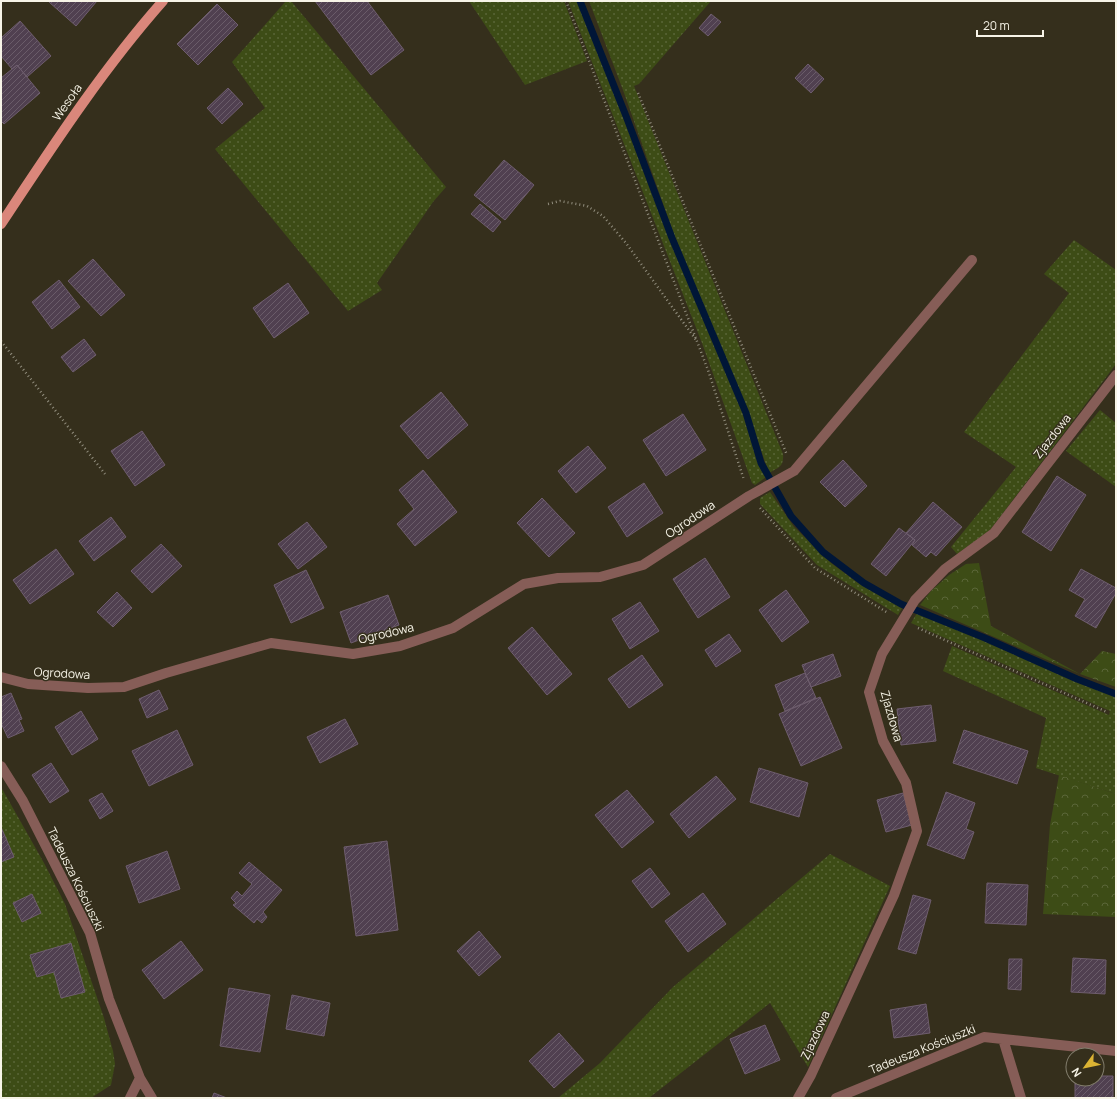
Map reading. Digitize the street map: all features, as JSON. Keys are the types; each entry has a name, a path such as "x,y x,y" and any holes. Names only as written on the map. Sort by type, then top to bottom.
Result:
{"main road":[{"name":"Wesoła","path":"1,224 83,102 107,69 163,1"}],"street":[{"name":"Ogrodowa","path":"1,677 28,684 88,688 124,687 166,673 271,643 353,654 400,646 453,628 524,584 558,578 600,577 643,565 749,496 789,473 972,260"},
{"name":"Zjazdowa","path":"798,1098 814,1067 894,895 917,830 906,783 883,741 869,692 882,654 915,600 945,569 994,533 1116,375"},
{"name":"Tadeusza Kościuszki","path":"1,766 23,802 90,933 109,999 140,1078 152,1098"},
{"name":"Tadeusza Kościuszki","path":"836,1098 984,1037 1116,1051"},
{"path":"1003,1039 1021,1098"},
{"path":"130,1098 140,1078"}],"path":[{"path":"566,1 708,370 749,496 815,568 902,620 1107,712"},
{"path":"638,93 789,473"},
{"path":"548,204 560,201 588,206 603,216 626,243 698,344"},
{"path":"1,341 105,474"}],"green space":[{"path":"286,1 291,1 446,187 433,202 377,283 382,290 348,311 215,149 265,108 232,62"},
{"path":"469,1 564,1 587,61 525,85"},
{"path":"568,1 578,1 675,250 743,412 766,477 755,485 752,483 702,343"},
{"path":"589,1 711,1 639,84 634,86 783,454 782,464 769,473 748,413 673,232 623,90"},
{"path":"1074,240 1116,270 1116,364 990,530 957,554 951,547 1016,467 964,432 1069,293 1044,274"},
{"path":"1100,410 1116,423 1116,487 1066,451"},
{"path":"770,492 794,527 831,563 858,583 902,608 898,615 817,565 760,504 760,498"},
{"path":"979,563 991,626 1080,674 920,605 931,591 949,575 966,564"},
{"path":"917,613 1116,695 1116,794 1036,768 1046,718 943,671 952,646 1109,715 1110,711 911,623"},
{"path":"1102,651 1116,654 1116,687 1080,674"},
{"path":"1059,775 1116,794 1116,917 1043,914 1050,825"},
{"path":"1,787 44,863 65,904 104,1018 115,1064 111,1085 91,1098 1,1098"},
{"path":"830,854 890,886 808,1067 770,1003 649,1098 558,1098 600,1063 673,987"}],"building":[{"path":"97,1 76,26 49,2"},
{"path":"315,1 367,1 404,50 371,75"},
{"path":"217,4 238,25 198,65 177,44"},
{"path":"711,14 721,22 708,36 699,28"},
{"path":"20,21 51,56 27,77 17,65 12,69 1,56 1,38"},
{"path":"808,64 824,79 811,93 795,78"},
{"path":"17,65 40,93 4,124 1,121 1,78"},
{"path":"228,88 243,104 222,124 207,108"},
{"path":"504,160 534,185 505,220 474,195"},
{"path":"480,204 501,222 493,232 471,214"},
{"path":"93,259 125,295 101,316 68,281"},
{"path":"59,280 80,307 52,329 32,302"},
{"path":"288,283 309,313 274,338 253,308"},
{"path":"84,339 96,355 73,372 61,357"},
{"path":"441,392 468,425 428,459 400,426"},
{"path":"683,414 706,450 666,476 643,440"},
{"path":"142,431 165,465 135,486 111,451"},
{"path":"588,446 606,468 576,493 558,471"},
{"path":"843,460 867,486 845,507 820,482"},
{"path":"423,470 457,512 415,546 397,524 414,509 399,490"},
{"path":"1057,476 1086,495 1051,551 1022,532"},
{"path":"644,483 663,513 627,537 608,507"},
{"path":"542,498 575,533 549,557 517,523"},
{"path":"933,502 962,527 936,556 931,552 926,557 912,545 915,540 906,533"},
{"path":"111,517 126,537 94,561 79,541"},
{"path":"307,522 327,547 298,569 278,544"},
{"path":"899,528 915,540 886,576 871,564"},
{"path":"161,544 182,566 152,593 131,571"},
{"path":"56,549 74,574 30,604 13,580"},
{"path":"705,558 730,597 698,618 673,579"},
{"path":"1081,569 1116,588 1116,593 1096,628 1075,616 1085,599 1069,590"},
{"path":"306,570 324,608 291,623 274,585"},
{"path":"786,590 809,622 782,642 759,610"},
{"path":"117,592 132,608 113,627 97,612"},
{"path":"388,595 399,625 351,643 340,612"},
{"path":"640,602 659,631 630,649 612,619"},
{"path":"532,627 572,674 547,695 508,648"},
{"path":"729,634 741,651 716,667 705,650"},
{"path":"833,654 841,676 811,687 802,665"},
{"path":"642,655 663,685 629,708 608,679"},
{"path":"805,673 816,698 785,711 775,685"},
{"path":"159,690 168,709 147,718 139,699"},
{"path":"11,693 22,719 19,720 24,731 8,738 1,723 1,697"},
{"path":"820,697 842,748 801,766 779,714"},
{"path":"931,705 936,741 901,745 897,709"},
{"path":"81,711 98,739 72,755 55,727"},
{"path":"345,719 358,744 320,763 307,737"},
{"path":"177,730 193,765 149,786 132,751"},
{"path":"964,730 1028,751 1017,784 953,763"},
{"path":"51,763 69,791 50,803 32,775"},
{"path":"759,768 808,783 799,817 750,802"},
{"path":"716,776 736,799 689,838 670,814"},
{"path":"627,790 654,822 622,848 595,815"},
{"path":"946,792 975,803 966,829 974,832 964,859 927,845"},
{"path":"102,793 113,811 100,819 89,800"},
{"path":"903,793 912,825 886,832 877,800"},
{"path":"1,827 14,857 1,862"},
{"path":"387,841 398,930 356,936 344,847"},
{"path":"167,851 180,889 139,903 126,866"},
{"path":"249,862 282,890 263,912 267,917 262,923 257,919 254,923 233,905 236,903 231,898 237,891 242,896 252,884 239,873"},
{"path":"650,868 670,894 652,908 632,881"},
{"path":"987,883 1028,885 1026,925 985,923"},
{"path":"703,893 726,924 688,952 665,921"},
{"path":"32,894 41,913 22,922 13,903"},
{"path":"913,895 931,900 916,954 898,949"},
{"path":"479,931 501,957 479,976 457,951"},
{"path":"181,941 203,970 164,999 142,970"},
{"path":"71,943 85,992 61,998 54,972 37,977 30,955"},
{"path":"1073,958 1106,960 1105,994 1071,992"},
{"path":"1009,959 1022,959 1021,990 1008,989"},
{"path":"229,988 270,995 260,1052 220,1046"},
{"path":"292,995 330,1003 324,1036 286,1029"},
{"path":"926,1004 930,1033 894,1038 890,1010"},
{"path":"765,1025 780,1060 745,1074 730,1039"},
{"path":"559,1033 584,1061 554,1088 529,1061"},
{"path":"1105,1076 1113,1076 1113,1098 1075,1098 1075,1087 1105,1087"},
{"path":"214,1093 227,1098 212,1098"}],"waterway":[{"path":"580,1 626,116 672,238 746,413 761,463 791,516 823,552 864,583 901,604 985,638 1077,679 1116,694"}]}
